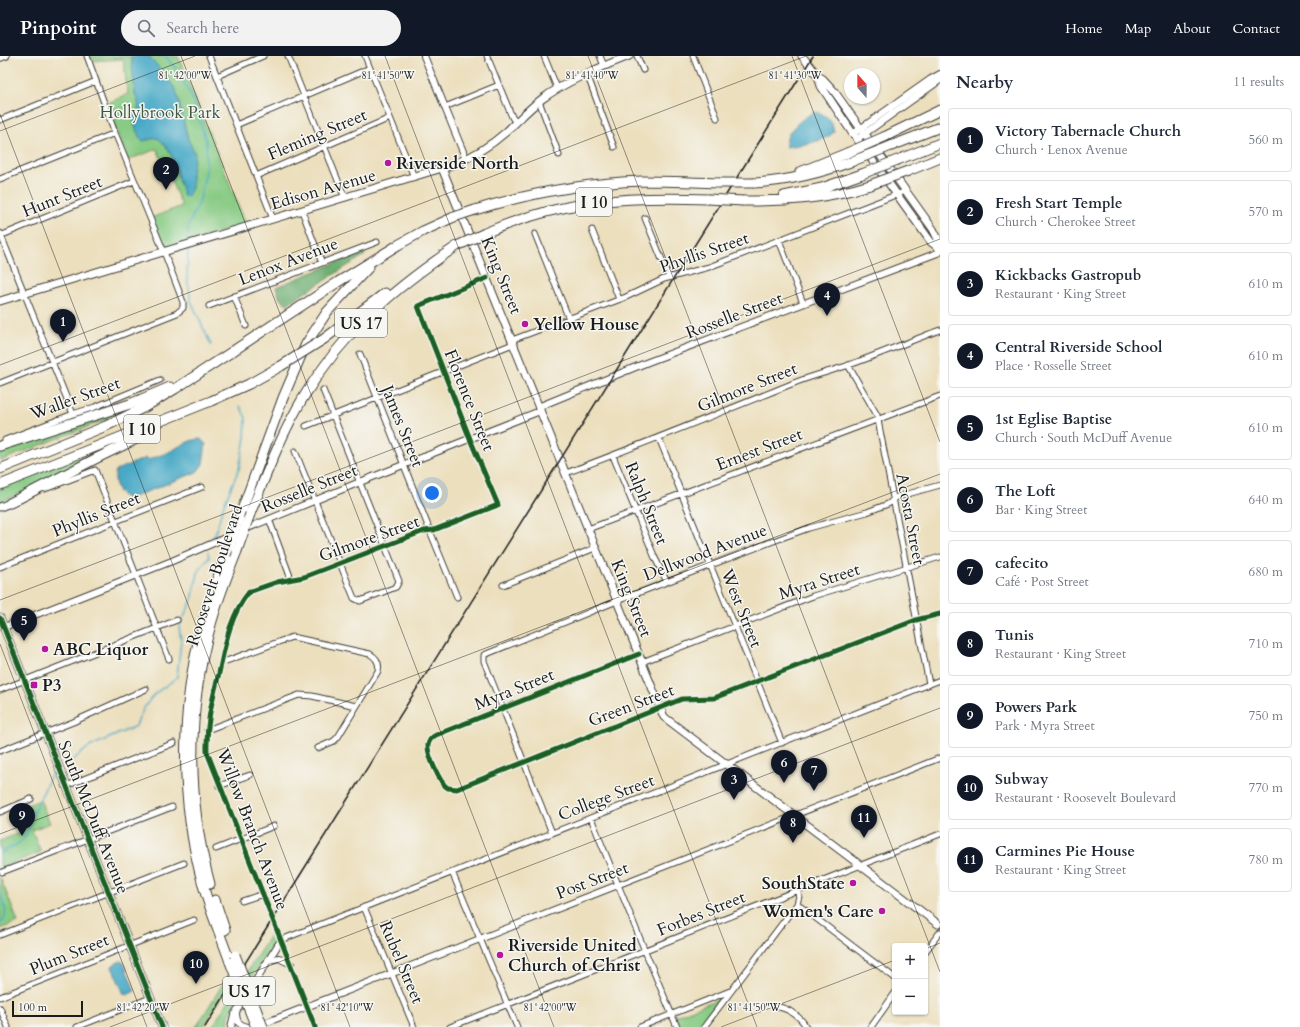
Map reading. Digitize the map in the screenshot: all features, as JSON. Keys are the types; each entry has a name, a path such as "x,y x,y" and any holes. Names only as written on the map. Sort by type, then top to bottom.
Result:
{"highway":[{"path":"754,183 774,180 800,172 884,137 940,110"},
{"name":"I 10","path":"0,469 121,419 159,399 383,254 410,238 454,217 522,197 604,183 659,181 754,183 800,177 825,171 853,161 940,127"},
{"path":"743,201 766,199 831,186 940,144"},
{"name":"I 10","path":"0,485 181,414 249,384 324,339 428,263 457,246 510,222 543,212 593,202 644,198 743,201 812,199 870,185 940,158"},
{"path":"908,171 940,165"},
{"name":"Roosevelt Boulevard","path":"255,1027 216,906 203,856 195,806 192,748 197,690 205,649 216,608 250,514 289,424 306,393 330,358 356,328 389,296 457,246"},
{"name":"Roosevelt Boulevard","path":"263,1027 214,918 198,865 188,807 186,762 187,710 197,648 206,610 283,398 306,344 326,312 383,254"},
{"path":"0,444 130,404 167,388 217,362"},
{"path":"10,503 97,458 160,428 181,414"}],"main road":[{"name":"Edison Avenue","path":"0,301 414,177 466,159 492,143 539,101 557,88 629,56"},
{"path":"802,56 818,76 831,88 933,229 940,243"},
{"path":"818,76 821,86 855,137 931,242 940,250"},
{"name":"King Street","path":"442,168 639,654 659,708 664,717 940,926"},
{"path":"0,507 10,503"},
{"name":"South McDuff Avenue","path":"0,618 2,628 162,1027"}],"street":[{"path":"0,58 6,56"},
{"path":"0,383 177,313 183,308 183,302 164,252 115,133 87,56"},
{"path":"209,56 274,219"},
{"path":"217,76 263,56"},
{"path":"288,56 345,198"},
{"path":"364,56 414,177"},
{"path":"424,56 466,159"},
{"path":"487,56 512,118 516,122"},
{"path":"544,56 557,88"},
{"path":"600,56 604,66"},
{"path":"637,56 643,70"},
{"path":"693,56 717,118"},
{"path":"236,125 370,68"},
{"path":"587,74 614,147"},
{"path":"863,132 931,79 940,74"},
{"path":"855,137 940,80"},
{"path":"0,120 96,81"},
{"path":"445,107 499,85"},
{"path":"539,101 559,155"},
{"name":"Fleming Street","path":"256,176 390,118"},
{"path":"0,179 115,133"},
{"name":"Hunt Street","path":"0,235 134,181"},
{"name":"Phyllis Street","path":"306,426 444,372 669,277 701,270 906,192"},
{"path":"302,211 322,264"},
{"path":"645,218 669,277"},
{"path":"592,230 619,299"},
{"path":"535,234 569,318"},
{"path":"0,235 73,414"},
{"path":"779,240 803,303"},
{"name":"Lenox Avenue","path":"209,306 377,242"},
{"name":"Rosselle Street","path":"2,628 136,575 315,500 470,439 642,364 940,250"},
{"name":"Florence Street","path":"487,278 418,306 470,439 498,505"},
{"path":"234,296 246,326"},
{"name":"Gilmore Street","path":"566,473 659,438 789,385 848,365 940,330"},
{"name":"James Street","path":"360,354 457,597"},
{"name":"Acosta Street","path":"848,365 877,415 916,620 930,684"},
{"name":"Waller Street","path":"0,444 22,432 95,407 160,380"},
{"path":"295,451 354,598 360,601 396,587 399,581 323,390"},
{"name":"Ernest Street","path":"588,529 940,396"},
{"name":"West Street","path":"659,438 782,743"},
{"name":"Ralph Street","path":"613,456 667,582"},
{"path":"10,503 95,470 169,659"},
{"name":"Dellwood Avenue","path":"503,708 484,661 484,655 617,601 790,534 867,512 888,504 897,497 940,485"},
{"name":"Phyllis Street","path":"0,567 202,487"},
{"name":"Gilmore Street","path":"249,592 277,582 304,577 424,531 434,530 498,505"},
{"path":"269,519 291,580"},
{"path":"503,585 596,548"},
{"name":"Myra Street","path":"642,662 813,596 940,557"},
{"name":"Willow Branch Avenue","path":"249,592 232,623 221,663 208,718 207,752 219,786 315,1027"},
{"name":"Green Street","path":"436,769 444,786 457,789 682,699 714,698 916,620 940,614"},
{"path":"0,690 177,620"},
{"path":"221,663 292,637 370,654 375,657 378,662 378,671 338,737 334,741 318,748"},
{"name":"Myra Street","path":"436,769 428,750 428,745 433,737 639,654"},
{"name":"College Street","path":"281,940 940,680"},
{"path":"0,751 146,689"},
{"path":"207,730 299,695 312,696 356,706"},
{"path":"503,708 552,833"},
{"path":"66,786 174,743"},
{"name":"Post Street","path":"255,1027 940,758"},
{"path":"219,786 250,775"},
{"path":"0,812 32,799"},
{"path":"2,872 172,807"},
{"path":"591,818 677,1027"},
{"path":"216,848 274,826"},
{"name":"Forbes Street","path":"450,1027 940,834"},
{"path":"0,935 184,863"},
{"path":"452,872 517,1027"},
{"path":"704,1027 797,904 799,896 797,890"},
{"path":"242,901 262,894"},
{"path":"797,904 892,976"},
{"name":"Rubel Street","path":"364,907 414,1027"},
{"name":"Plum Street","path":"0,997 194,920"},
{"path":"928,947 940,926"},
{"path":"231,1027 232,1018 281,940"},
{"path":"268,960 279,958 291,964"},
{"path":"640,1027 731,991"},
{"path":"871,1027 892,997"},
{"path":"77,1027 150,998"},
{"path":"778,1007 783,1008 797,1017 805,1023 806,1027"},
{"path":"0,1008 8,1027"},
{"path":"236,1012 238,1023 241,1026 248,1027"}],"green space":[{"name":"Hollybrook Park","path":"89,56 178,56 246,224 164,249 151,218 182,206 157,149 128,160 106,104 128,94 123,59 91,61"},
{"path":"363,252 365,255 287,304 280,299 276,287"},
{"path":"143,401 105,420 0,461 0,448"},
{"path":"121,440 32,488 0,502 0,488"},
{"path":"40,800 50,823 32,830 41,852 0,868 0,841 21,832 12,811"},
{"path":"0,877 18,922 0,929"},
{"path":"273,931 275,936 274,942 234,1006 229,1016 228,1027 212,1027"},
{"path":"232,977 203,1027 194,1027 197,1026 224,982 223,979"},
{"path":"721,998 722,999 701,1027 680,1027 675,1016"}],"water":[{"path":"131,56 149,56 176,90 188,139 195,154 192,171 192,188 188,196 185,197 172,157 164,143 157,138 142,141 134,124 134,113 138,110 138,100 135,94"},
{"path":"814,112 822,114 828,118 832,124 834,132 819,141 786,147 788,136 795,126"},
{"path":"201,439 206,444 203,464 197,472 131,498 126,498 120,493 115,481 116,470 146,458 148,460 166,453 188,442"},
{"path":"121,961 124,963 135,991 127,995 124,994 112,967 114,964"}],"waterway":[{"path":"165,56 178,71 194,102 206,141 206,170 200,200 189,224 187,240"},
{"path":"188,249 187,277 191,301 211,345"},
{"path":"210,542 216,531 224,504 239,469 245,438 246,418 240,406"},
{"path":"65,766 89,747 136,726 149,700 177,677 181,640 179,627 192,600 199,569 209,558 208,552"},
{"path":"0,853 24,839 29,830 31,818 53,771"},
{"path":"0,893 5,905 3,921 0,924"}],"railway":[{"path":"205,1027 813,56"}],"cycle path":[{"path":"315,1027 207,752 210,712 214,693 229,631 237,610 249,592 277,582 304,577 424,531 434,530 498,505 470,439 418,306 487,278"},
{"path":"639,654 435,736 429,742 428,749 441,781 448,788 457,789 682,699 714,698 916,620 940,614"},
{"path":"0,618 162,1027"}],"place":[{"name":"Riverside North","path":"388,163"},
{"name":"Fresh Start Temple","path":"166,190"},
{"name":"Central Riverside School","path":"827,316"},
{"name":"Yellow House","path":"525,324"},
{"name":"Victory Tabernacle Church","path":"63,342"},
{"name":"1st Eglise Baptise","path":"24,641"},
{"name":"ABC Liquor","path":"45,649"},
{"name":"P3","path":"34,685"},
{"name":"The Loft","path":"784,783"},
{"name":"cafecito","path":"814,791"},
{"name":"Kickbacks Gastropub","path":"734,800"},
{"name":"Powers Park","path":"22,836"},
{"name":"Carmines Pie House","path":"864,838"},
{"name":"Tunis","path":"793,843"},
{"name":"SouthState","path":"853,883"},
{"name":"Women's Care","path":"882,911"},
{"name":"Riverside United Church of Christ","path":"500,955"},
{"name":"Subway","path":"196,984"}]}
